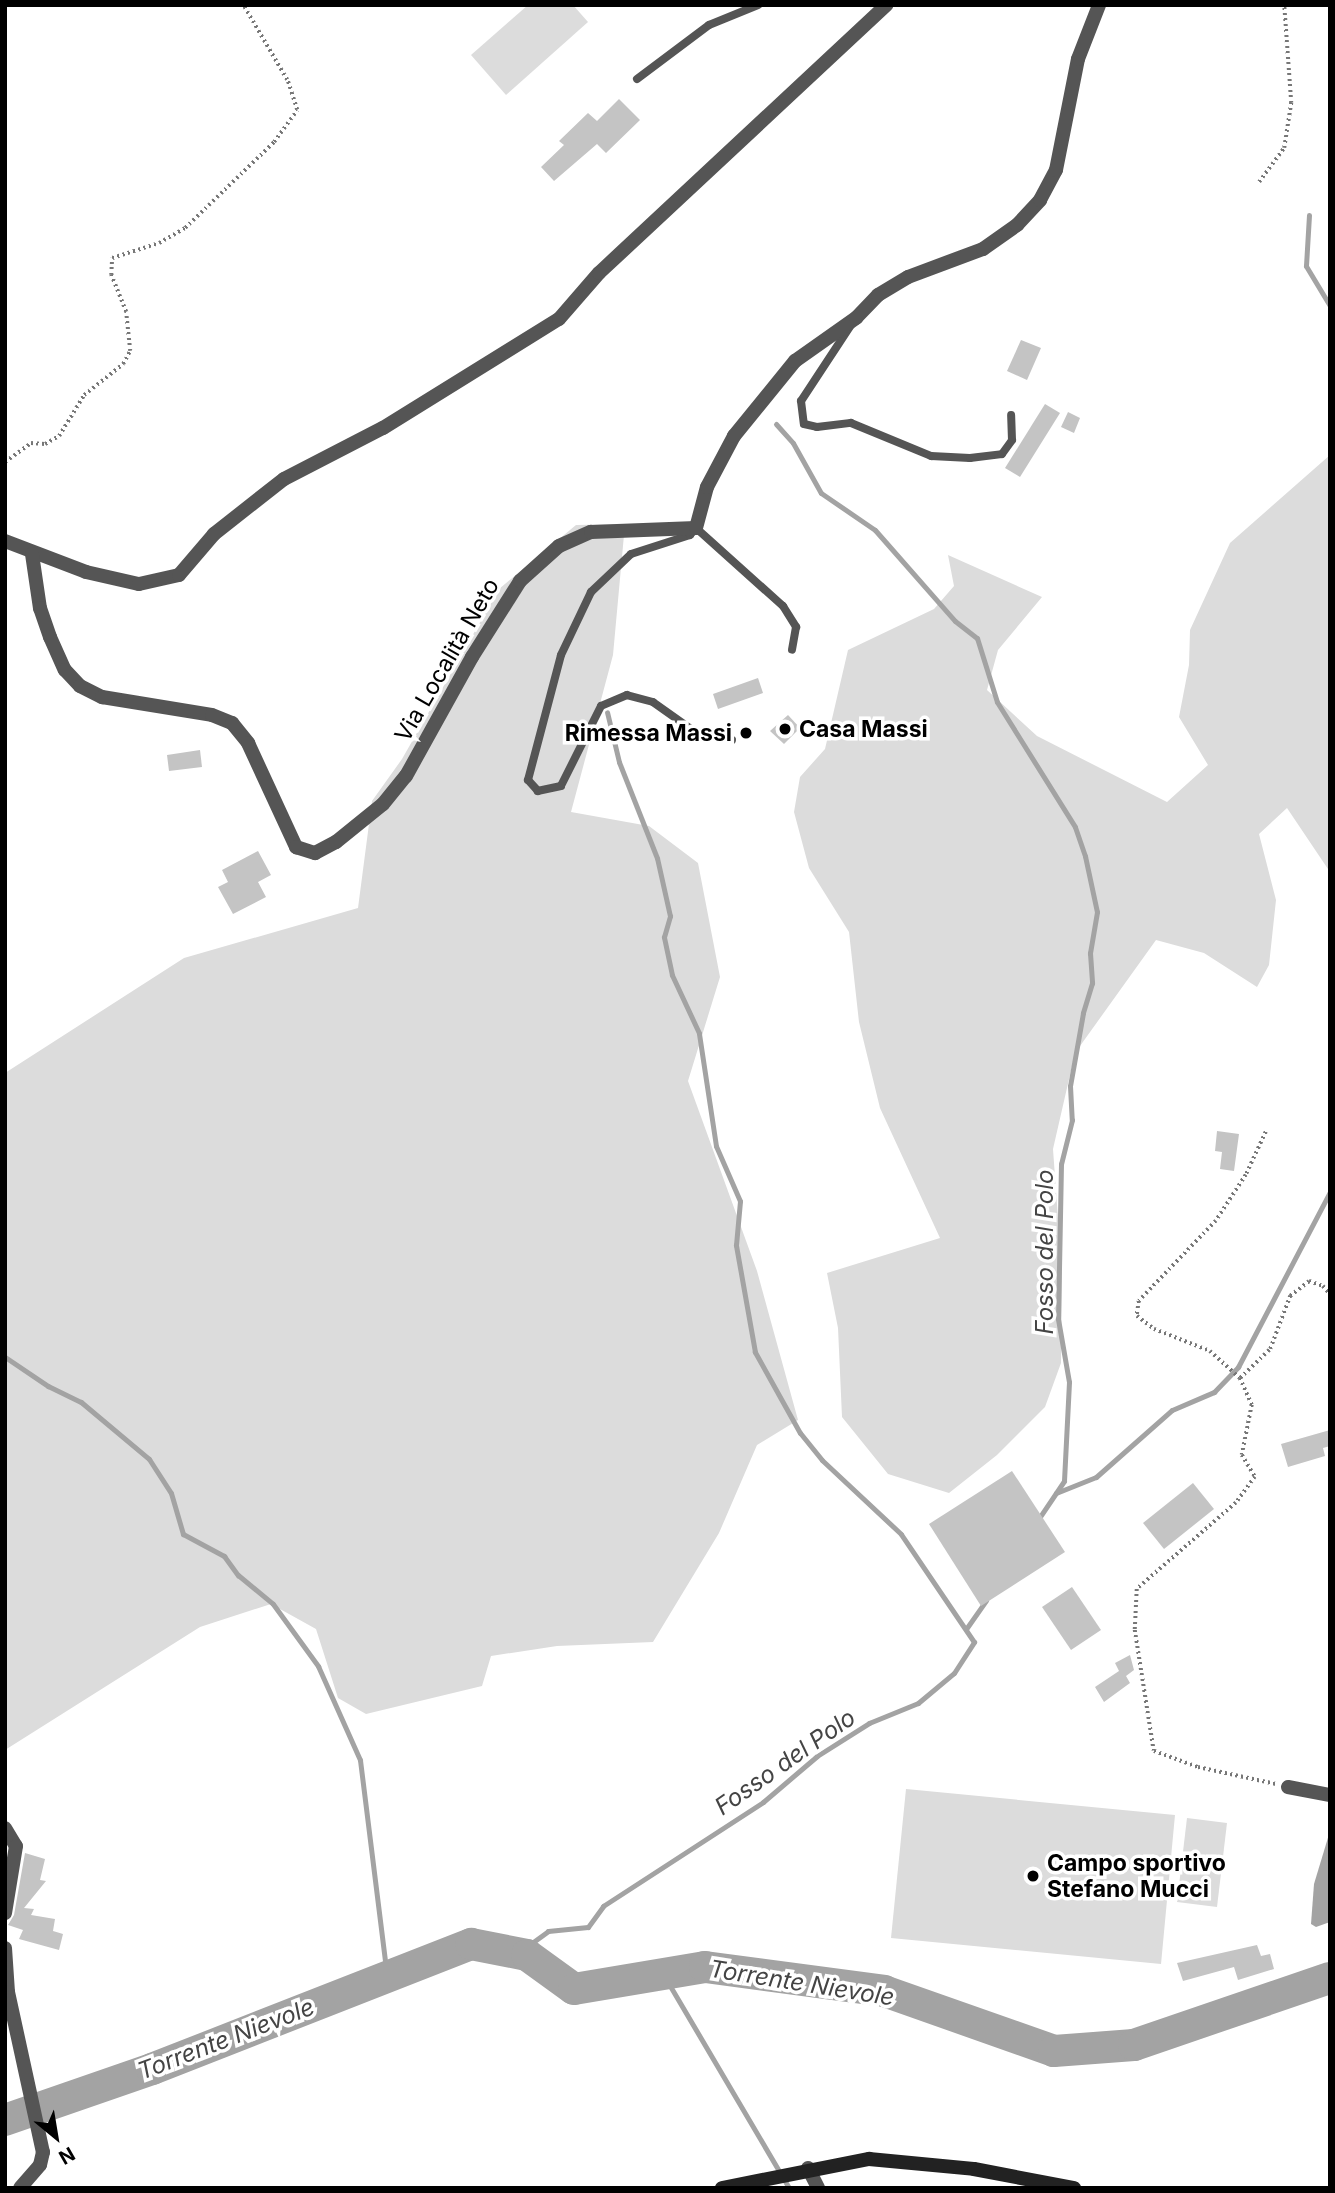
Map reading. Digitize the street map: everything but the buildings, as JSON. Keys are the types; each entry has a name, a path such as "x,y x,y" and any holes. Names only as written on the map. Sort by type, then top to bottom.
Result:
{"street":[{"path":"5,541 32,554 139,584 178,575 214,534 284,479 383,428 559,320 598,273 886,5"},
{"path":"696,528 707,487 734,436 795,361 856,318 877,295 908,277 983,248 1017,225 1040,200 1056,170 1073,81 1099,5"},
{"name":"Via Località Neto","path":"32,554 40,608 50,637 65,670 80,686 102,697 212,715 232,723 248,743 285,832 296,847 315,853 336,842 383,804 406,776 471,657 520,581 559,546 591,532 696,528"},
{"path":"1288,1787 1330,1795"},
{"path":"5,1828 16,1846 5,1913"},
{"path":"5,1948 8,1992 40,2130 40,2165 20,2188"},
{"path":"722,2188 802,2170 869,2159 919,2162 1074,2188"},
{"path":"802,2170 818,2188"}],"lane":[{"path":"637,79 709,25 758,5"},
{"path":"856,318 801,401 804,424 851,423 931,456 970,458 1002,454 1012,440 1011,415"},
{"path":"732,740 698,734 653,702 627,695 601,706 561,786 538,791 528,780 561,655 591,593 631,554 690,536 696,528 783,606 796,627 792,650"}],"path":[{"path":"5,462 31,443 46,444 59,436 84,396 123,364 130,351 126,312 111,275 111,258 159,243 184,228 274,142 298,110 286,80 243,5"},
{"path":"1259,182 1284,148 1291,103 1284,5"},
{"path":"1266,1132 1246,1175 1216,1221 1139,1301 1137,1316 1154,1329 1210,1351 1240,1378 1252,1405 1242,1455 1255,1477 1236,1503 1137,1589 1135,1630 1154,1751 1198,1767 1288,1787"},
{"path":"1240,1378 1270,1349 1290,1296 1309,1281 1323,1286 1330,1294"}],"shaded area":[{"path":"528,5 573,5 588,22 506,95 471,55"},
{"path":"1330,455 1330,872 1287,808 1259,834 1276,900 1269,965 1257,987 1204,953 1156,940 1075,1053 1053,1149 1062,1274 1061,1363 1045,1407 997,1455 949,1493 888,1474 842,1417 838,1328 827,1273 940,1238 880,1108 859,1022 849,932 809,868 794,812 800,777 825,749 848,650 934,609 954,586 948,555 1042,597 998,650 987,690 1037,736 1167,802 1208,765 1179,717 1189,665 1190,630 1230,543"},
{"path":"625,524 613,655 571,812 649,826 698,863 720,977 688,1081 757,1271 798,1420 757,1445 719,1533 653,1642 557,1646 491,1656 482,1686 366,1714 338,1698 316,1629 271,1604 200,1627 5,1750 5,1073 184,958 358,908 372,801 402,759 499,589 576,525"},
{"name":"Campo sportivo Stefano Mucci","path":"906,1789 1175,1815 1161,1964 891,1938"},
{"path":"1187,1818 1227,1823 1217,1907 1177,1902"},
{"path":"1330,1831 1330,1922 1316,1927 1311,1924 1314,1884"}],"waterway":[{"path":"1309,215 1306,266 1330,306"},
{"name":"Fosso del Polo","path":"776,424 793,443 821,493 875,530 955,621 977,638 997,702 1075,827 1085,856 1097,912 1090,953 1092,983 1083,1013 1070,1086 1072,1120 1061,1164 1058,1319 1069,1382 1064,1481 1037,1521"},
{"path":"518,1953 548,1931 588,1927 603,1906 763,1802 817,1756 869,1723 918,1703 954,1673 974,1642 901,1534 822,1460 800,1433 755,1352 736,1245 740,1201 716,1146 699,1033 672,975 664,937 670,916 657,858 619,762 607,712"},
{"path":"1056,1493 1096,1477 1172,1410 1214,1392 1238,1367 1330,1192"},
{"path":"5,1357 48,1386 81,1402 149,1459 171,1493 183,1534 224,1556 238,1575 273,1604 318,1666 360,1760 387,1977"},
{"name":"Fosso del Polo","path":"966,1629 986,1600"},
{"name":"Torrente Nievole","path":"5,2120 152,2069 471,1944 527,1955 574,1989 705,1967 884,1991 1054,2051 1134,2045 1330,1978"},
{"path":"663,1974 789,2188"}],"place":[{"name":"Casa Massi","path":"785,729"},
{"name":"Rimessa Massi","path":"746,733"},
{"name":"Campo sportivo Stefano Mucci","path":"1033,1876"}]}
